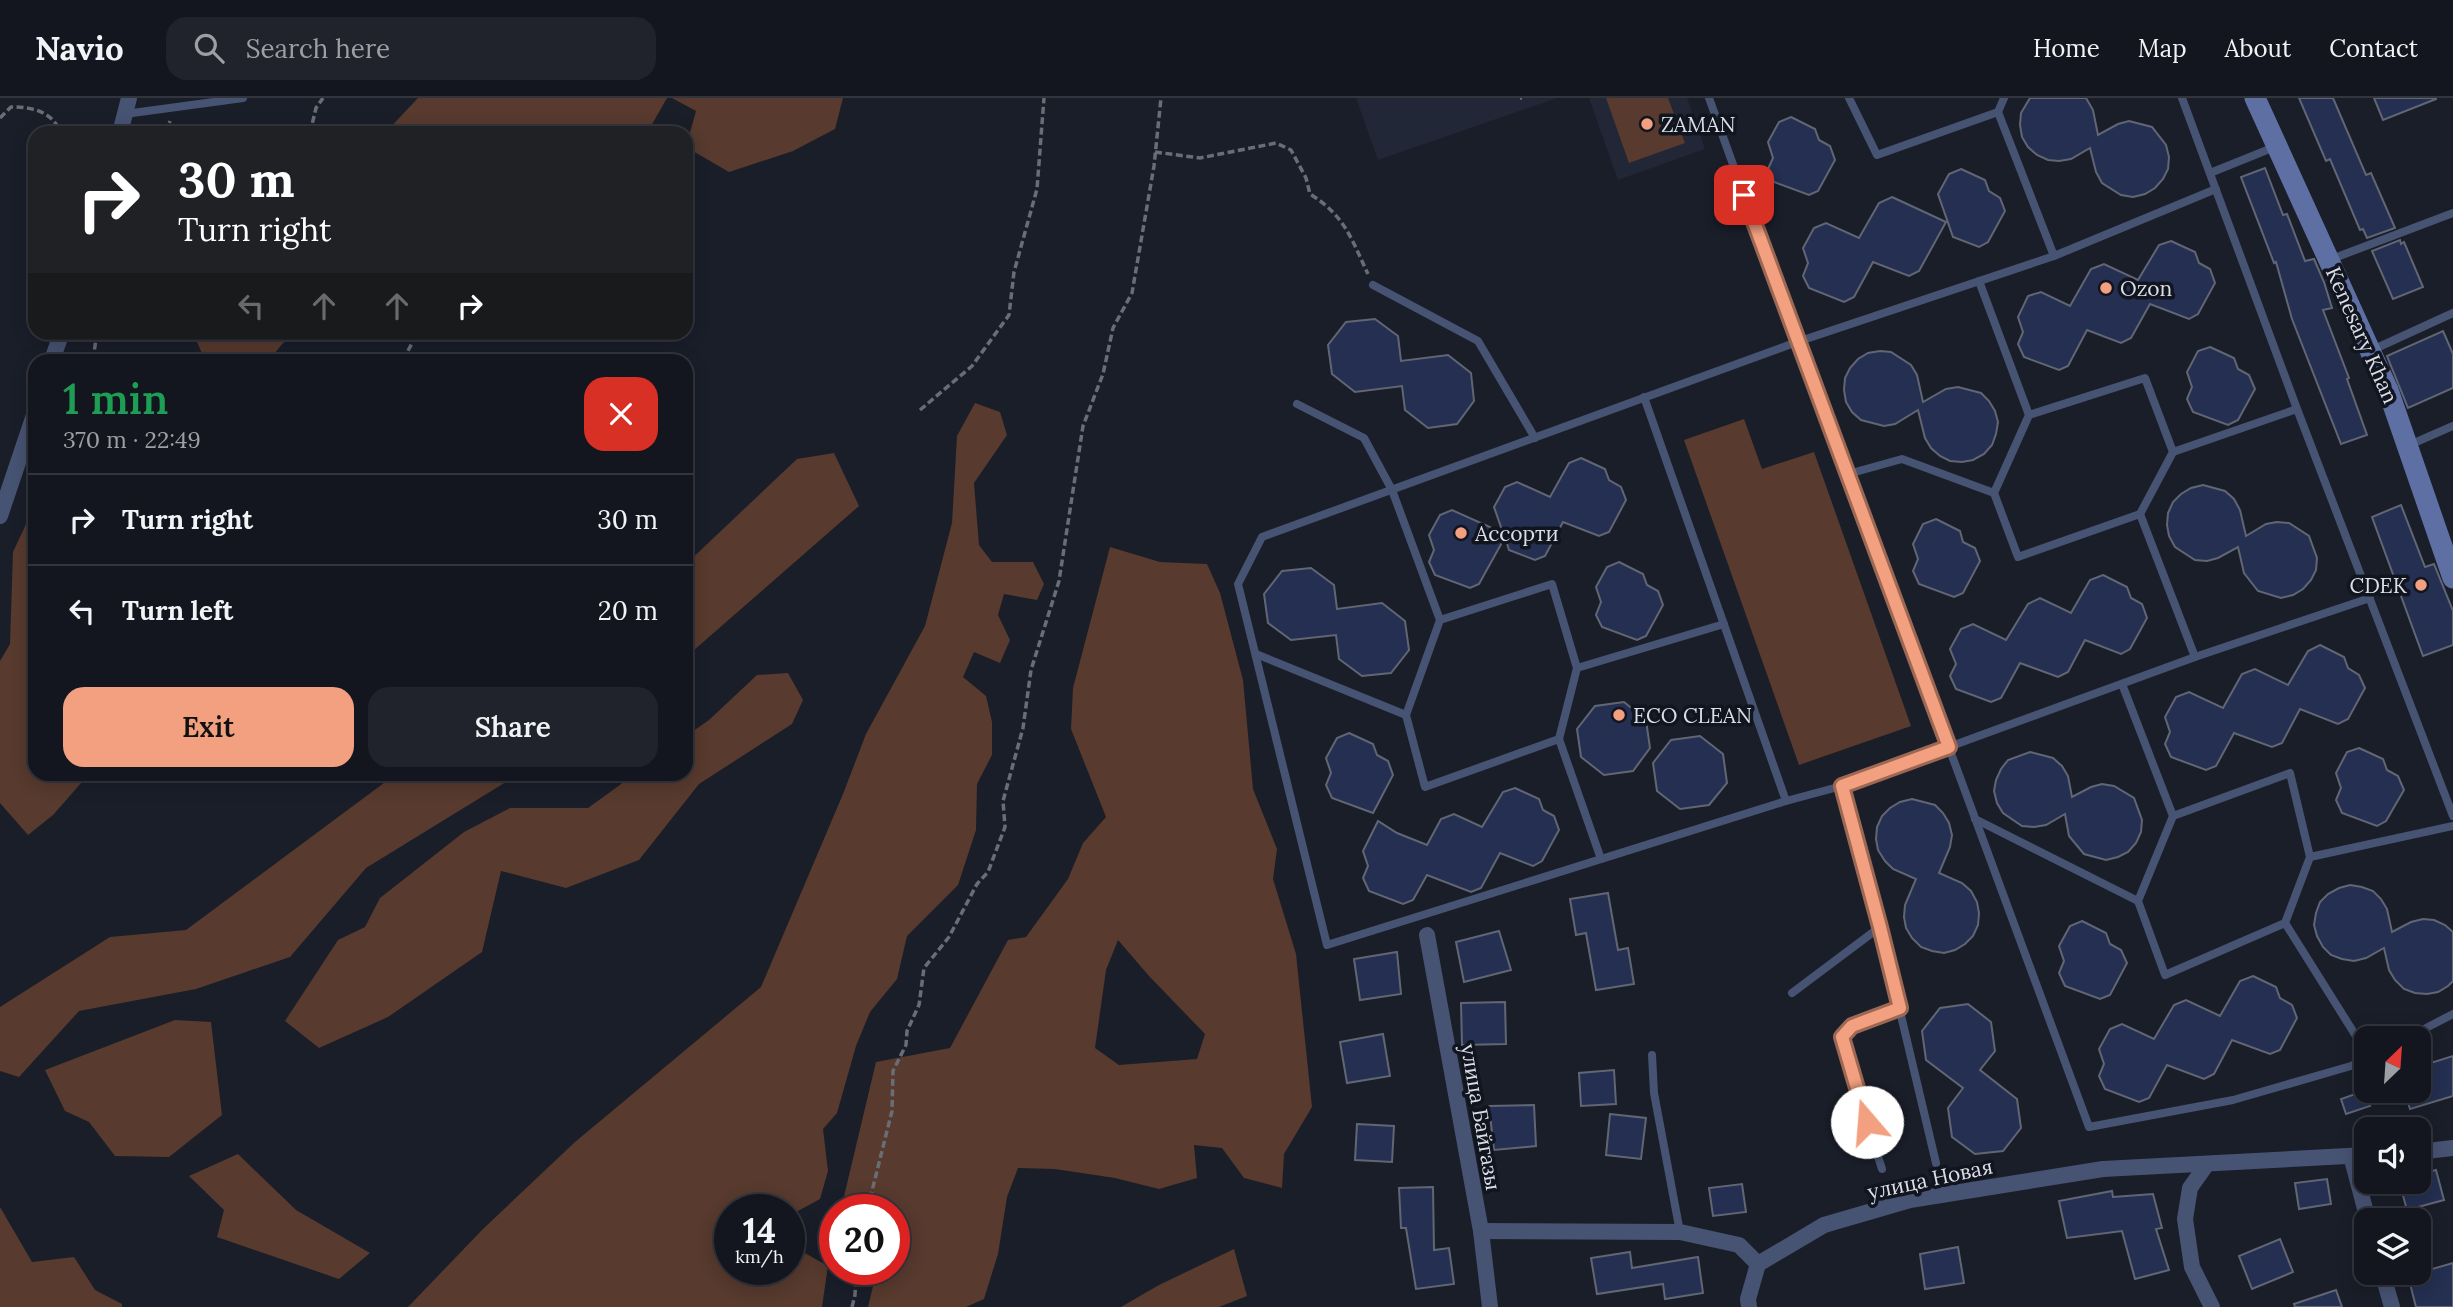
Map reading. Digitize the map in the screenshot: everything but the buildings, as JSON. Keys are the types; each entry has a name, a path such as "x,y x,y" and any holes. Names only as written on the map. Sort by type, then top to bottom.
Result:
{"street":[{"name":"Kenesary Khan","path":"2255,98 2388,390 2453,578"},
{"path":"122,126 127,106"},
{"path":"0,516 28,433"},
{"name":"улица Байгазы","path":"1427,935 1480,1231 1490,1307"},
{"path":"2431,1151 2453,1148"},
{"name":"улица Новая","path":"1758,1264 1824,1225 1910,1200 2103,1169 2354,1155"},
{"path":"2207,1164 2190,1188 2185,1219 2192,1267 2212,1307"},
{"path":"1480,1231 1680,1232 1739,1245 1758,1264 1748,1299 1749,1307"},
{"path":"2386,1285 2392,1307"}],"lane":[{"path":"127,106 243,98"},
{"path":"1709,98 2089,1127 2233,1100 2354,1064"},
{"path":"1849,98 1877,155 1998,112"},
{"path":"2004,98 1998,112 2054,256"},
{"path":"2182,98 2297,409 2453,816"},
{"path":"2210,173 2277,146"},
{"path":"2216,189 2054,256 1797,342 1262,537 1238,584 1327,945 1786,801 1842,786 2195,657 2370,598"},
{"path":"2329,260 2453,213"},
{"path":"1979,281 2029,415 1994,493 2018,557 2140,514 2173,452 2297,409"},
{"path":"1373,285 1478,341 1535,438"},
{"path":"2370,351 2453,313"},
{"path":"2029,415 2145,378 2173,452"},
{"path":"1644,397 1786,801"},
{"path":"1297,404 1364,438 1392,490 1440,620 1406,715 1425,787 1559,739"},
{"path":"2407,446 2453,426"},
{"path":"1848,474 1902,459 1994,493"},
{"path":"2140,514 2195,657"},
{"path":"1440,620 1552,584 1577,668 1559,739 1601,859"},
{"path":"1577,668 1724,624"},
{"path":"1256,654 1406,715"},
{"path":"2122,684 2173,816 2138,901 2165,975 2286,923 2311,857 2290,773 2173,816"},
{"path":"1842,786 1880,927 1936,1163"},
{"path":"1975,819 2138,901"},
{"path":"2311,857 2453,826"},
{"path":"2286,923 2354,1033"},
{"path":"1792,993 1880,927"},
{"path":"1882,1169 1844,1051 1842,1037 1852,1026 1900,1008"},
{"path":"2430,1026 2453,1014"},
{"path":"1652,1055 1654,1093 1680,1232"}],"path":[{"path":"312,126 316,108 323,98"},
{"path":"920,410 972,366 1009,315 1014,272 1037,189 1044,98"},
{"path":"871,1194 892,1111 893,1071 906,1045 907,1031 919,1005 924,968 949,937 977,884 988,872 1005,827 1003,801 1023,728 1031,670 1059,582 1083,426 1103,374 1113,328 1132,293 1161,98"},
{"path":"0,118 11,107 33,107 57,122 58,126"},
{"path":"1155,152 1200,158 1276,143 1291,150 1306,178 1310,194 1326,204 1345,224 1373,285"},
{"path":"852,1307 855,1285"}],"shaded area":[{"path":"418,98 667,98 651,126 392,126"},
{"path":"672,98 843,98 835,129 793,151 729,172 693,151 692,126 696,111"},
{"path":"1356,98 1557,98 1378,160"},
{"name":"ZAMAN","path":"1589,98 1687,98 1705,149 1618,180"},
{"path":"1606,98 1668,98 1685,143 1629,163"},
{"path":"196,340 290,340 283,343 274,354 202,354"},
{"path":"975,403 1000,412 1007,435 974,483 979,545 992,562 1033,562 1044,584 1037,600 1004,594 998,615 1010,640 1000,663 974,652 963,677 986,696 992,722 992,755 977,784 976,830 958,885 907,936 897,979 870,1012 856,1046 837,1113 823,1129 828,1171 819,1200 805,1207 805,1194 714,1194 714,1285 805,1285 805,1253 819,1261 819,1285 825,1285 822,1307 408,1307 483,1229 575,1142 761,987 866,734 925,626 952,523 957,436"},
{"path":"1744,419 1762,469 1814,452 1911,726 1799,765 1684,440"},
{"path":"834,453 859,506 693,651 693,557 797,459"},
{"path":"28,520 28,781 83,781 53,815 28,835 0,803 0,661 10,644 13,552"},
{"path":"1110,547 1160,562 1207,564 1220,593 1243,680 1253,789 1277,849 1273,879 1296,954 1312,1107 1284,1154 1282,1188 1244,1178 1222,1148 1194,1145 1197,1178 1159,1189 1115,1178 1055,1169 1018,1168 1007,1197 998,1254 984,1299 966,1307 868,1307 873,1285 910,1285 910,1194 845,1194 876,1062 950,1048 1008,940 1026,937 1068,879 1083,843 1106,817 1071,729 1073,688","holes":["1118,940 1205,1034 1197,1059 1119,1065 1095,1048 1106,970"]},
{"path":"788,673 803,700 792,724 699,784 639,860 566,888 501,871 482,952 388,1017 319,1048 285,1021 338,940 365,927 380,898 464,832 510,808 588,808 625,781 693,781 693,731 709,720 757,675"},
{"path":"387,781 508,781 366,868 290,957 196,989 79,1011 19,1077 0,1071 0,1007 110,937 186,930"},
{"path":"175,1020 211,1022 222,1115 169,1157 115,1156 89,1122 65,1111 45,1070"},
{"path":"238,1154 296,1210 370,1253 339,1279 217,1237 224,1210 189,1176"},
{"path":"0,1207 32,1262 74,1257 95,1290 122,1304 122,1307 0,1307"},
{"path":"1234,1249 1247,1296 1219,1307 1121,1307 1159,1285"}],"place":[{"name":"ZAMAN","path":"1647,124"},
{"name":"Ozon","path":"2106,288"},
{"name":"Ассорти","path":"1461,533"},
{"name":"CDEK","path":"2421,585"},
{"name":"ECO CLEAN","path":"1619,715"}],"route":[{"path":"1744,195 1949,747 1842,786 1900,1008 1852,1026 1842,1037 1867,1122"}]}
